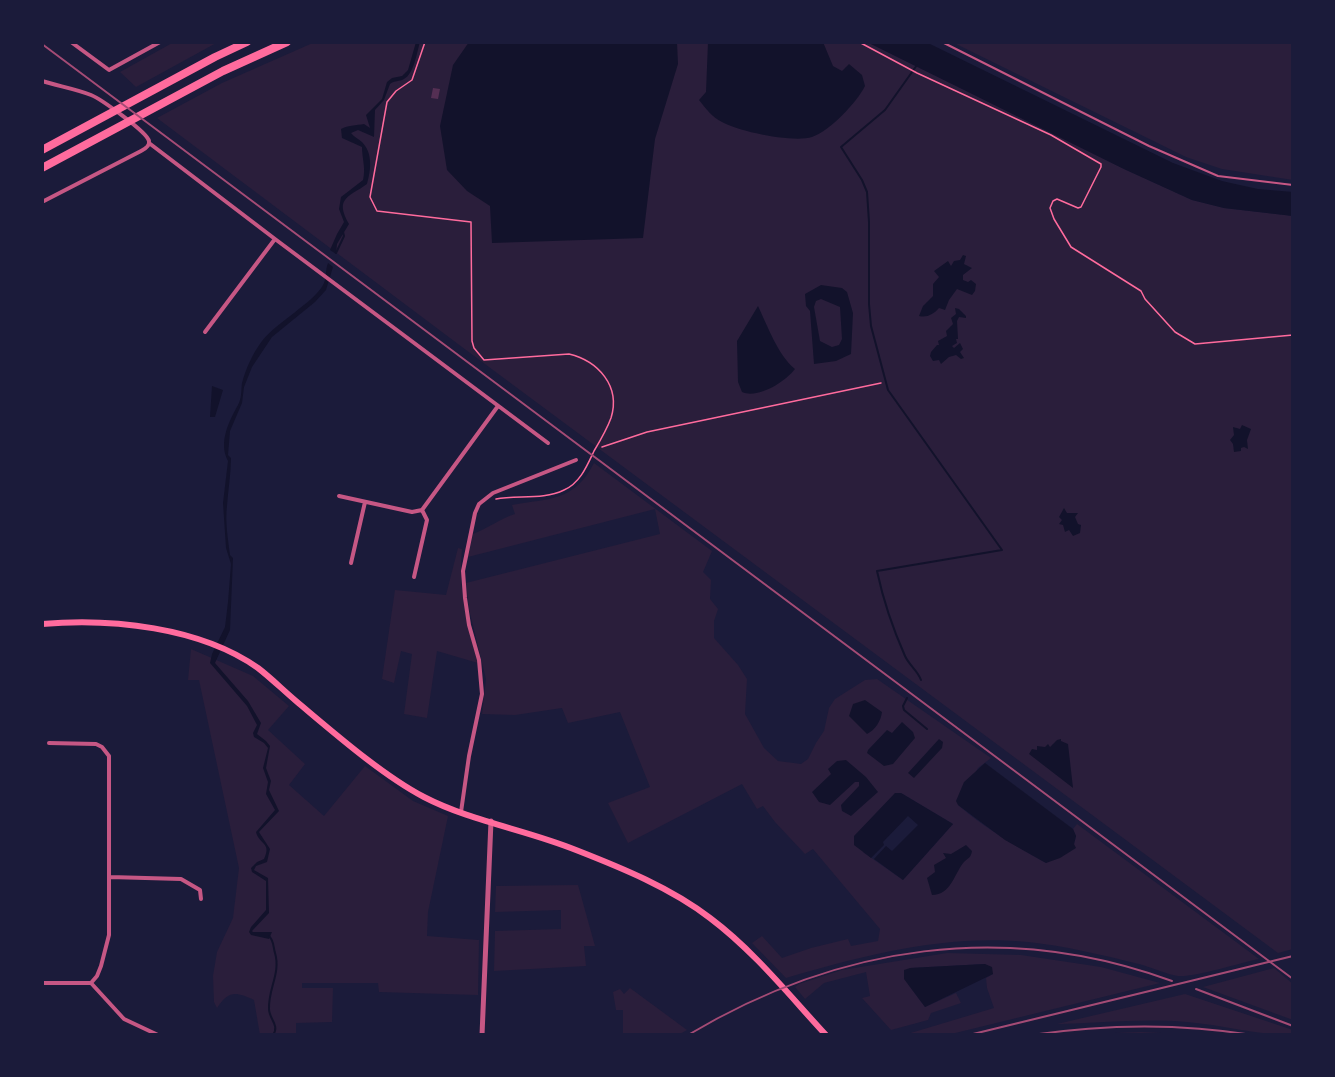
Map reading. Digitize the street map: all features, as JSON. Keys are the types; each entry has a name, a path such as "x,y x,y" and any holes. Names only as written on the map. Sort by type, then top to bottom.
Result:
{"highway":[{"path":"42,150 145,93 247,42"},
{"path":"42,168 223,71 287,42"}],"main road":[{"path":"42,624 88,621 126,625 186,636 218,646 260,670 325,725 405,785 436,802 575,849 681,898 732,936 826,1035"}],"street":[{"path":"71,42 109,70 160,42"},
{"path":"42,81 92,95 136,127 148,138 149,143 548,443"},
{"path":"42,202 147,148 149,143"},
{"path":"205,332 275,239"},
{"path":"339,496 412,512 422,510 498,406"},
{"path":"461,812 469,756 482,694 479,660 469,625 463,571 475,513 478,504 493,492 576,460"},
{"path":"351,563 365,502"},
{"path":"414,577 427,520 422,510"},
{"path":"42,982 91,982 97,976 101,966 109,935 110,764 107,751 96,744 49,743"},
{"path":"482,1035 491,821"},
{"path":"110,877 181,879 200,890 201,899"},
{"path":"91,982 124,1018 158,1035"}],"lane":[{"path":"942,42 1149,146 1218,176 1293,185"}],"path":[{"path":"425,42 412,80 396,91 387,102 370,197 377,212 471,222 472,341 474,348 484,360 569,354 592,363 602,371 612,392 611,418 584,473 575,482 553,494 491,500"},
{"path":"859,42 1051,135 1101,164 1081,207 1078,208 1057,199 1053,201 1050,208 1054,219 1071,247 1141,291 1145,299 1175,332 1195,344 1293,335"},
{"path":"602,447 646,432 881,383"}],"shaded area":[{"path":"174,42 218,42 136,87 120,72"},
{"path":"315,42 867,42 1124,169 1192,200 1224,208 1293,216 1293,949 1278,953 157,118 222,83"},
{"path":"416,42 420,42 410,73 404,79 390,84 384,100 375,110 374,137 358,130 351,133 366,146 370,162 369,173 367,184 343,203 349,224 337,244 336,254 330,250 344,222 339,209 341,197 363,180 364,171 362,147 342,138 341,129 364,124 370,128 366,115 382,99 387,82 392,78 402,76 408,70"},
{"path":"469,42 677,42 678,64 655,139 643,238 492,243 490,206 467,191 447,170 440,126 453,65"},
{"path":"708,42 823,42 833,66 842,71 849,64 862,75 865,86 842,115 827,129 812,137 780,138 730,126 715,118 699,100 706,92"},
{"path":"867,42 926,42 1173,163 1222,181 1258,189 1293,192 1293,216 1224,208 1192,200 1124,169"},
{"path":"952,42 1293,42 1293,180 1222,169 1186,157"},
{"path":"963,255 966,256 964,264 972,268 963,275 963,280 968,282 971,280 976,284 975,291 972,295 957,289 945,310 939,308 930,315 919,316 923,306 933,296 933,284 939,277 934,271 948,261 951,266"},
{"path":"328,263 333,267 326,290 315,302 272,337 252,367 244,387 242,403 230,431 228,455 231,458 231,464 226,518 230,555 233,558 230,630 215,663 248,701 261,723 257,734 270,746 266,768 271,781 269,790 279,811 259,832 270,849 267,862 256,866 254,870 268,878 269,913 252,931 272,932 269,939 251,935 249,932 266,910 266,881 252,872 251,868 264,859 267,849 256,832 275,810 266,794 268,782 263,768 268,748 254,737 253,733 257,725 247,706 210,663 225,627 231,564 226,548 223,503 228,461 224,440 228,425 240,400 242,383 250,361 262,341 318,292 324,283"},
{"path":"821,285 842,288 847,292 853,313 851,354 836,361 814,364 810,311 806,306 805,294","holes":["821,299 840,307 842,339 839,345 832,347 820,341 814,307 816,301"]},
{"path":"758,306 778,348 795,369 771,388 748,394 742,392 738,382 737,341"},
{"path":"955,308 959,309 966,318 959,317 957,321 958,339 956,339 957,343 952,346 954,348 960,343 963,349 960,352 964,358 961,359 956,355 949,357 941,364 939,360 933,361 930,356 931,352 939,345 938,341 947,336 946,331 953,324 951,318 956,314"},
{"path":"212,386 223,390 215,417 210,417"},
{"path":"1242,425 1251,429 1247,440 1248,449 1244,447 1241,451 1234,452 1230,440 1234,435 1233,427 1240,429"},
{"path":"594,463 712,551 703,572 711,580 710,599 718,609 714,621 714,638 747,679 745,714 764,748 778,761 801,764 808,759 824,731 829,708 835,699 865,680 877,679 991,758 978,768 958,805 979,821 1046,863 1074,844 1076,836 1073,829 1077,824 1259,959 1207,972 1178,976 1139,964 1056,946 997,940 966,941 875,954 786,978 752,943 762,936 782,958 848,939 851,946 878,941 880,929 813,849 805,854 763,806 757,809 742,784 628,843 608,803 650,787 620,712 568,723 562,708 515,715 482,714 486,679 469,609 466,583 660,534 655,509 468,557 473,534 515,514 512,505 560,496 569,492 586,476","holes":["901,793 953,824 903,880 863,852"]},
{"path":"1064,508 1067,513 1078,513 1075,517 1081,525 1080,533 1073,536 1069,530 1065,532 1063,525 1059,524 1062,520 1059,517"},
{"path":"458,548 462,549 461,579 464,607 478,663 437,651 427,718 404,714 412,654 401,651 394,683 382,679 395,590 446,595"},
{"path":"191,649 253,676 289,706 268,730 305,764 289,785 324,816 365,766 413,801 448,816 428,912 427,936 479,940 478,995 379,992 378,983 302,983 302,988 333,988 332,1022 296,1023 296,1035 260,1035 254,1000 242,995 229,995 217,1008 214,1002 213,976 217,952 233,918 239,868 199,680 188,680"},
{"path":"865,700 882,712 877,725 867,734 849,716 853,704"},
{"path":"902,722 913,732 915,738 893,764 884,766 867,753 868,750 887,730 892,733"},
{"path":"939,739 943,742 942,748 914,778 908,773"},
{"path":"1061,739 1068,744 1073,788 1029,754 1032,749 1037,750 1037,746 1045,747 1048,744 1050,747"},
{"path":"846,760 866,777 878,792 851,816 842,811 841,805 859,786 859,782 855,782 830,805 819,802 812,792 831,774 828,769 837,761"},
{"path":"985,763 1073,829 1076,836 1074,844 1076,848 1046,863 1005,840 958,805 956,801 964,782"},
{"path":"895,793 901,793 953,824 903,880 874,859 886,846 892,851 918,825 908,816 871,858 854,845 854,836"},
{"path":"966,845 972,851 970,857 964,862 944,892 932,895 927,878 935,872 934,865 946,858 943,853 951,854"},
{"path":"578,885 595,946 584,946 586,966 494,971 495,931 561,929 561,910 495,912 496,886"},
{"path":"947,953 1021,955 1101,967 1160,983 947,1035 904,1035 994,1008 986,978 993,974 985,964 910,968 908,984 925,1007 956,993 961,1003 931,1013 928,1020 891,1030 862,998 870,996 866,972 824,983 805,999 795,987 842,970"},
{"path":"985,964 992,967 993,974 925,1007 904,979 904,970 910,968"},
{"path":"1274,968 1293,984 1293,1020 1203,987"},
{"path":"630,988 687,1030 678,1035 606,1035 623,1034 623,1010 616,1010 613,992 620,989 624,994"},
{"path":"1185,994 1293,1030 1293,1035 1171,1021 1057,1024"},
{"path":"1141,1032 1200,1035 1064,1035"}],"building":[{"path":"433,88 440,89 438,99 431,98"}],"waterway":[{"path":"917,65 885,110 841,147 867,192 871,326 888,390 1002,550 877,571 892,625 907,659 921,680"},
{"path":"336,253 344,236 343,232"},
{"path":"907,698 903,706 904,710 927,729"},
{"path":"269,936 273,942 276,960 269,1002 269,1013 275,1025 273,1035"}],"railway":[{"path":"42,44 1293,979"},
{"path":"688,1035 745,1004 804,980 863,962 924,951 985,948 1047,951 1109,962 1172,981"},
{"path":"969,1035 1293,956"},
{"path":"1196,989 1293,1026"},
{"path":"1031,1035 1142,1026 1198,1028 1253,1035"}]}
